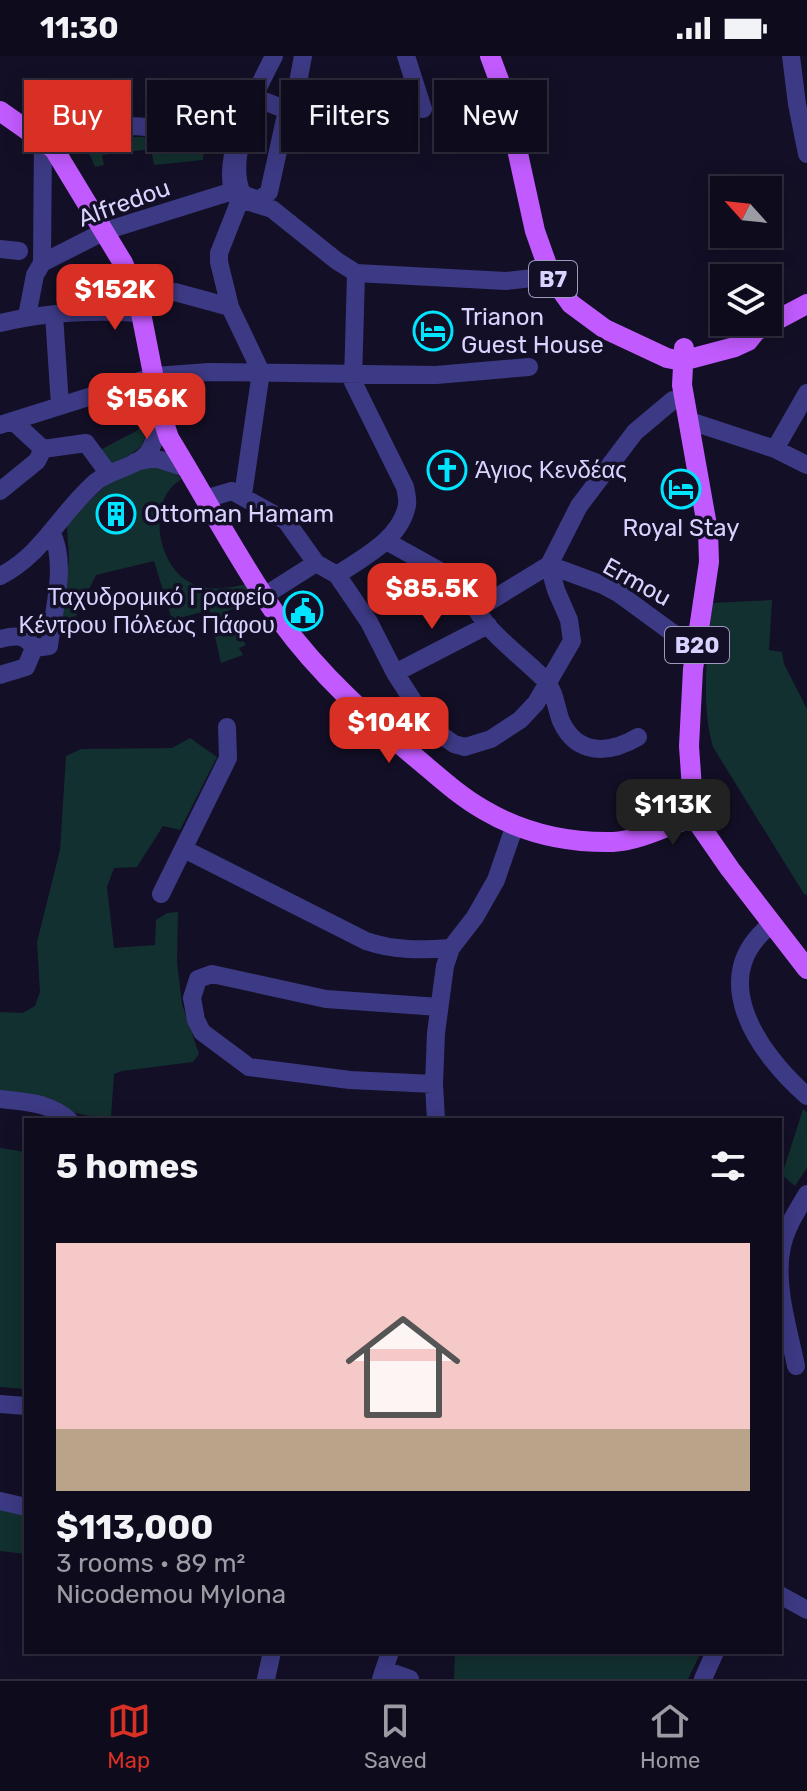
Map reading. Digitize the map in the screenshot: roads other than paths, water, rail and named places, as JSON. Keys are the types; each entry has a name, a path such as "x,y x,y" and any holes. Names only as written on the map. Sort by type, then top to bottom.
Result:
{"main road":[{"name":"B7","path":"490,56 506,99 535,231 551,276 571,304 587,318 627,341 675,353"},
{"name":"B7","path":"502,56 517,101 546,228 567,282 596,311 675,353"},
{"path":"0,111 24,126"},
{"path":"56,152 123,263 139,306 169,438 264,596 301,644 361,710 440,779 484,810 515,825 564,840 615,842 694,817 807,969"},
{"path":"675,353 756,331 807,304"},
{"name":"B20","path":"675,353 673,400 698,474"},
{"name":"B20","path":"675,353 708,531 709,562 696,650 689,746 694,817"}],"street":[{"path":"263,80 274,56"},
{"path":"271,201 287,110 256,98 242,137 237,183 242,194 259,200 271,201 277,198 303,56"},
{"path":"406,56 423,109"},
{"path":"791,56 807,154"},
{"path":"27,316 35,275 42,263 43,152"},
{"path":"234,152 232,170 236,196 219,262 230,307 261,372 243,495"},
{"path":"236,196 271,201 337,261 356,273 506,281 551,276"},
{"name":"Alfredou","path":"42,263 105,231 236,196"},
{"path":"337,575 386,541 397,528 408,504 405,487 353,382 356,273"},
{"path":"0,323 27,316 139,306 175,292 230,307"},
{"path":"54,315 60,405"},
{"path":"7,423 60,405 209,372 436,375 529,367"},
{"path":"135,462 151,447 157,419 156,386"},
{"path":"775,449 807,393"},
{"path":"477,609 549,565 579,506 635,432 673,400"},
{"path":"690,421 775,449 807,465"},
{"path":"7,423 43,449 86,443 109,474"},
{"path":"0,491 37,461 43,449"},
{"path":"0,576 20,564 77,499 109,474 135,462 155,458 186,468"},
{"path":"205,499 232,491 286,521 316,563 337,575 369,622 395,673 430,727 454,744 465,747 491,739 520,720 548,684 572,641 569,620 549,565"},
{"path":"34,648 49,646 60,560 58,544 51,532"},
{"path":"386,541 451,577 488,625 548,684 567,732 586,748 598,751 611,749 638,737"},
{"path":"264,596 316,563"},
{"name":"Ermou","path":"549,565 618,593 696,650"},
{"path":"395,673 488,625"},
{"path":"0,639 19,636 34,648"},
{"path":"0,675 26,667 34,648"},
{"path":"161,894 228,758 227,727"},
{"path":"436,1118 434,1084 439,1007 451,948 475,917 496,880 515,825"},
{"path":"184,849 366,941 413,950 451,948"},
{"path":"772,924 753,941 746,953 740,968 739,993 761,1044 789,1081 807,1096"},
{"path":"434,1084 350,1080 249,1067 202,1032 192,998 198,979 212,974 326,999 439,1007"},
{"path":"0,1099 45,1104 66,1118"},
{"path":"782,1249 786,1232 807,1194"},
{"path":"782,1275 794,1365"},
{"path":"0,1404 24,1406"},
{"path":"0,1501 24,1507"},
{"path":"782,1596 807,1610"},
{"path":"266,1679 272,1654"},
{"path":"703,1679 714,1654"},
{"path":"385,1667 410,1679"}],"place":[{"name":"Trianon Guest House","path":"433,331"},
{"name":"Άγιος Κενδέας","path":"447,470"},
{"name":"Royal Stay","path":"681,489"},
{"name":"Ottoman Hamam","path":"116,514"},
{"name":"Ταχυδρομικό Γραφείο Κέντρου Πόλεως Πάφου","path":"303,611"}]}
